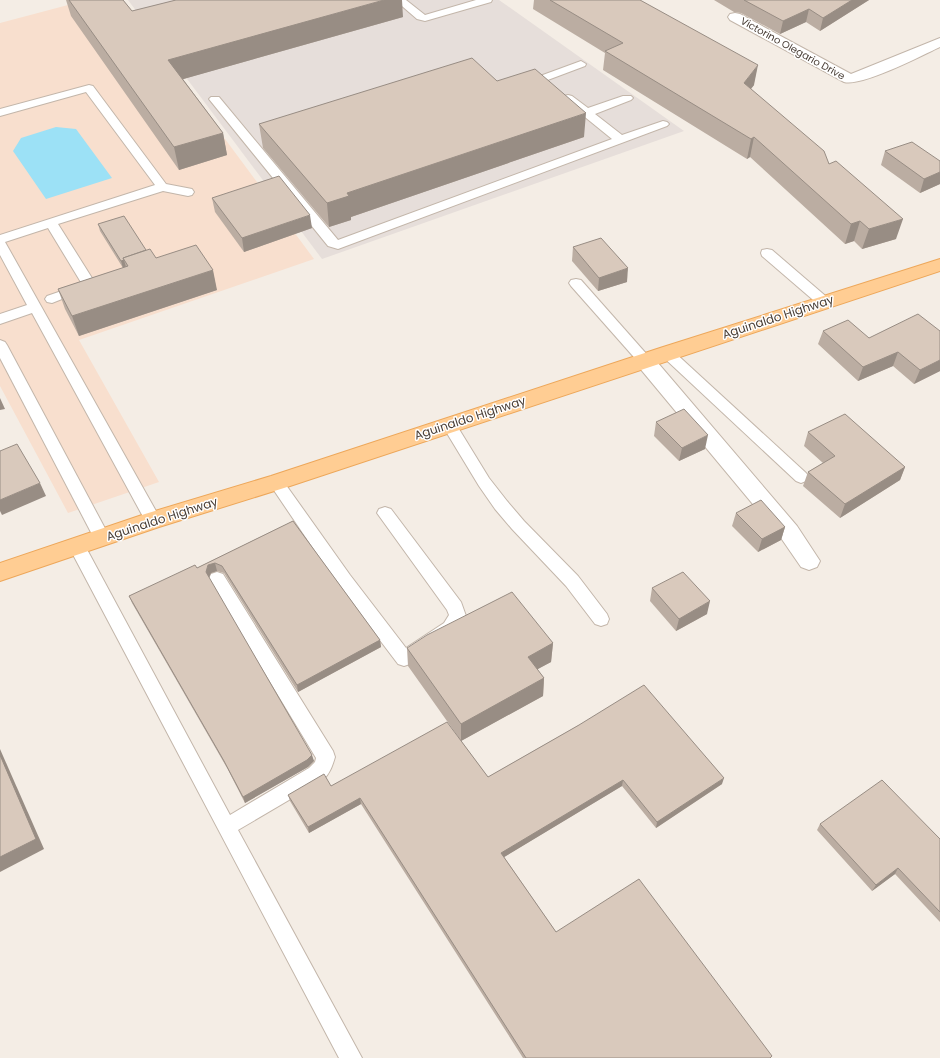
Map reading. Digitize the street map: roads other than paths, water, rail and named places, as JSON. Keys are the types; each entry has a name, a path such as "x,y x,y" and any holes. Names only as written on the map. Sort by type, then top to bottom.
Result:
{"main road":[{"name":"Aguinaldo Highway","path":"0,572 153,520 276,482 824,302 938,268"}],"street":[{"name":"Victorino Olegario Drive","path":"735,17 849,79 863,75 940,42"},
{"path":"645,361 788,532 809,561"}],"lane":[{"path":"400,0 421,17 425,18 487,0"},
{"path":"514,88 581,64"},
{"path":"542,78 620,140"},
{"path":"0,113 89,88 162,187"},
{"path":"586,113 627,98"},
{"path":"214,99 333,243 338,245 663,124"},
{"path":"0,239 162,187 188,192"},
{"path":"51,223 90,286"},
{"path":"0,243 153,520"},
{"path":"767,253 824,302"},
{"path":"52,299 105,280"},
{"path":"576,283 645,361"},
{"path":"0,319 34,307"},
{"path":"0,345 102,538"},
{"path":"667,353 801,477"},
{"path":"449,425 484,482 501,505 518,525 572,581 601,619"},
{"path":"276,482 344,580 404,659 450,628 458,616 455,607 385,513"},
{"path":"77,547 351,1058"},
{"path":"217,578 326,757 324,767 316,774 226,827"}],"water":[{"path":"56,127 76,129 112,178 46,199 13,151 21,138"}]}
